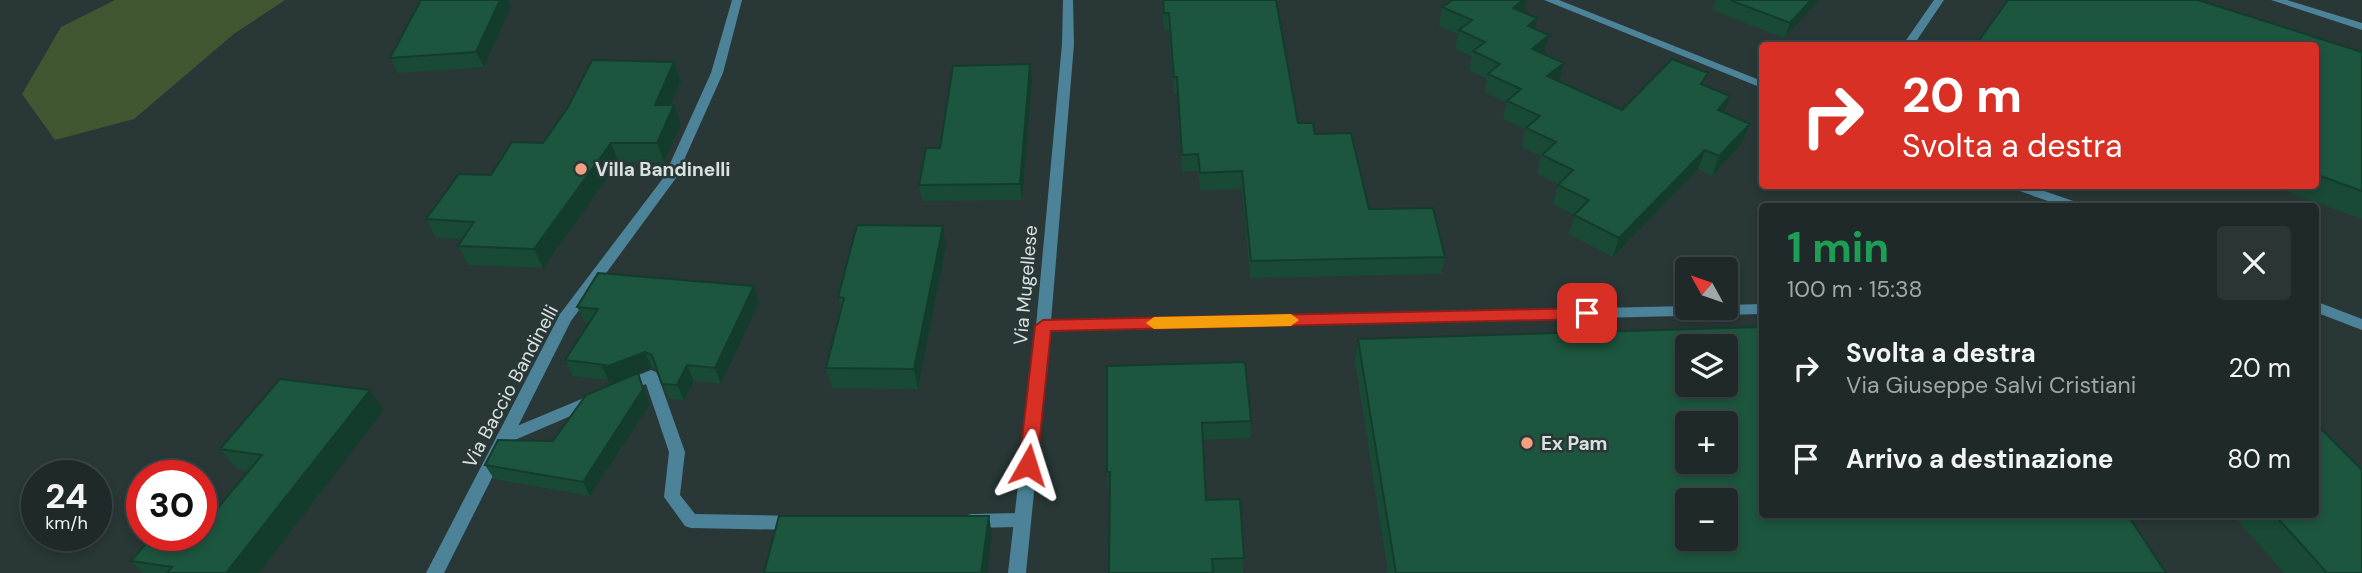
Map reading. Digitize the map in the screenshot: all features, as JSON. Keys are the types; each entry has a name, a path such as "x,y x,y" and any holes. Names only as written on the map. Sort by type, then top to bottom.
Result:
{"street":[{"name":"Via Baccio Bandinelli","path":"435,573 565,318 670,178 717,73 737,0"},
{"name":"Via Mugellese","path":"1017,573 1043,326 1068,44 1068,0"},
{"path":"1549,0 1759,84"},
{"path":"1910,42 1939,0"},
{"path":"2276,0 2362,27"},
{"path":"2028,189 2066,203"},
{"path":"2319,308 2362,325"},
{"path":"1043,326 1759,309"},
{"path":"2319,316 2341,317"},
{"path":"504,438 651,376 677,452 672,497 691,521 813,522"},
{"path":"952,521 1022,520"}],"green space":[{"path":"115,0 285,0 235,33 134,119 55,140 22,94 61,27"}],"building":[{"path":"421,0 500,0 476,52 390,58"},
{"path":"1163,0 1276,0 1298,123 1313,123 1315,134 1351,133 1369,209 1433,208 1445,257 1251,261 1242,171 1200,173 1198,154 1182,155 1177,77 1174,77 1169,13 1164,13"},
{"path":"1453,0 1523,0 1513,8 1537,18 1528,26 1549,35 1532,49 1564,63 1547,76 1622,110 1672,59 1708,73 1701,84 1730,96 1718,110 1750,124 1719,156 1705,150 1619,238 1574,215 1589,200 1558,185 1573,170 1542,155 1556,142 1526,128 1540,116 1507,101 1521,89 1488,74 1500,64 1473,51 1485,42 1459,30 1472,20 1442,7"},
{"path":"1730,0 1811,0 1790,23"},
{"path":"2008,0 2198,0 2362,52 2362,191 2319,175 2319,42 1978,42"},
{"path":"592,60 674,62 655,105 674,105 657,143 611,143 534,249 458,246 474,222 426,219 459,174 491,175 512,142 543,143 568,107"},
{"path":"1030,64 1020,184 919,185 926,148 940,148 953,66"},
{"path":"857,225 943,226 914,369 826,368 844,298 838,297"},
{"path":"598,273 754,286 715,368 687,365 677,385 662,384 652,355 645,352 603,368 605,365 565,360 598,309 577,307"},
{"name":"Ex Pam","path":"1759,327 1759,518 2130,518 2166,573 1396,573 1358,339"},
{"path":"1245,362 1251,421 1202,423 1206,500 1240,499 1244,558 1212,559 1213,573 1109,573 1107,366"},
{"path":"638,373 643,389 583,482 485,465 498,440 553,441 586,395"},
{"path":"280,379 370,390 226,573 167,573 172,567 131,561 140,551 217,551 217,509 262,455 220,449"},
{"path":"2319,427 2362,470 2362,573 2327,573 2278,518 2319,518"},
{"path":"779,516 989,516 981,573 764,573"}],"slow traffic":[{"path":"1154,323 1291,320"}],"place":[{"name":"Villa Bandinelli","path":"581,169"},
{"name":"Ex Pam","path":"1527,443"}],"route":[{"path":"1028,465 1043,326 1587,313"}]}
